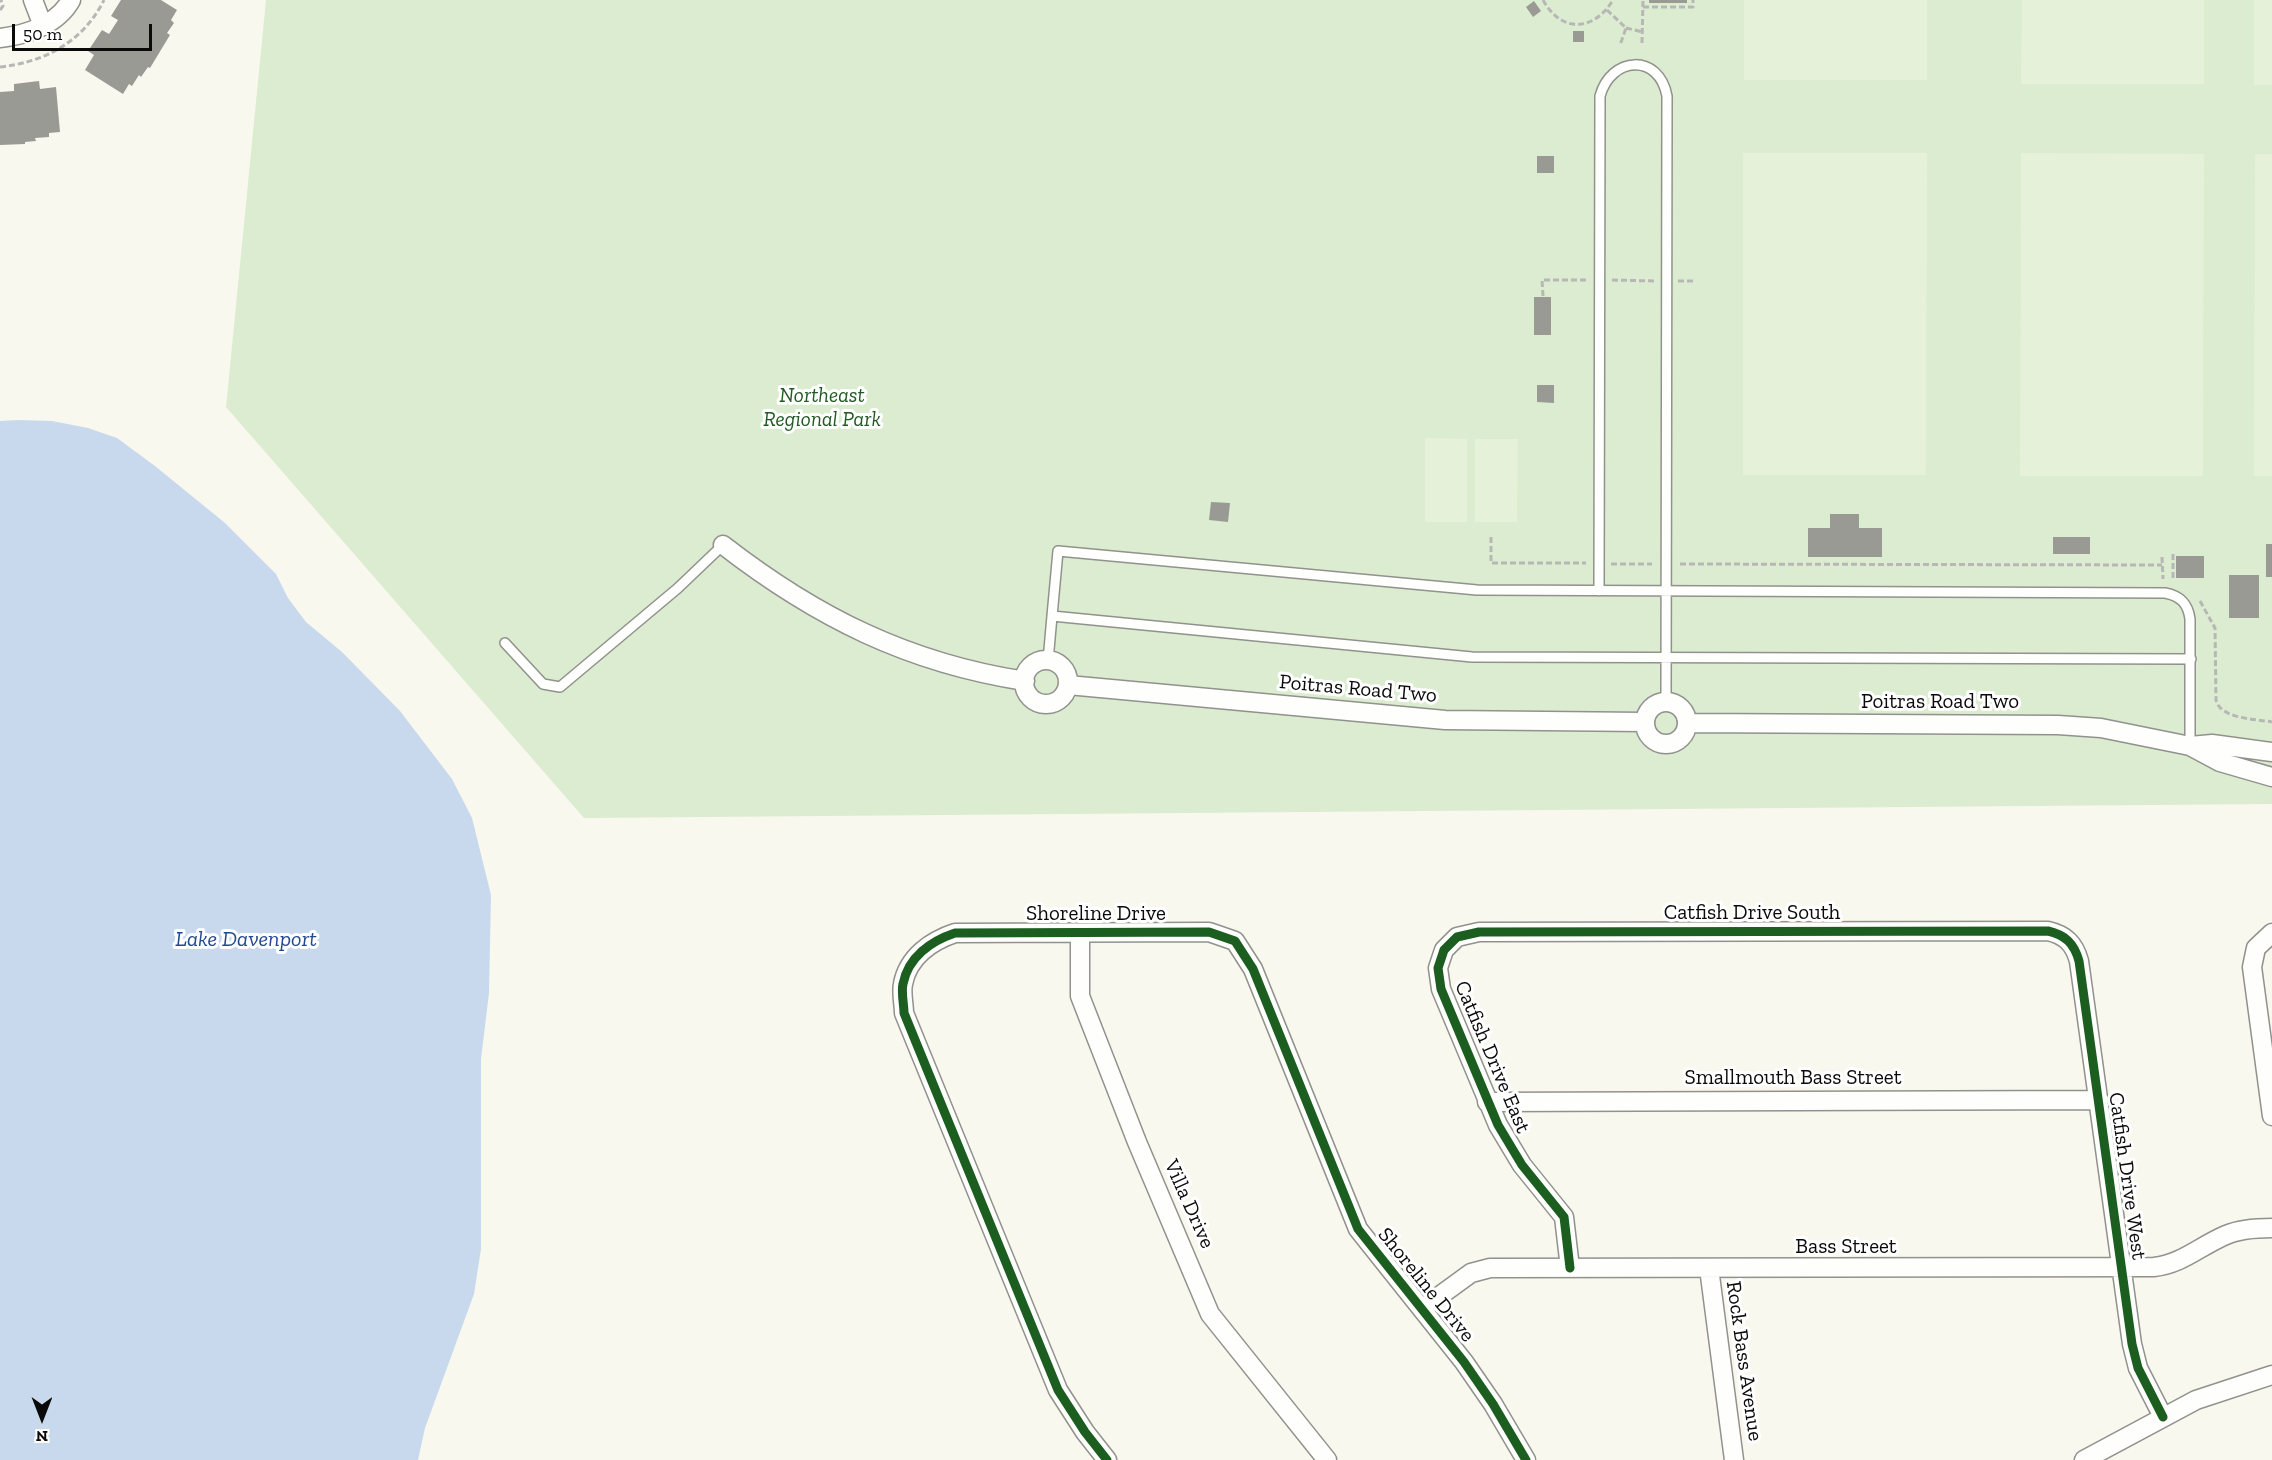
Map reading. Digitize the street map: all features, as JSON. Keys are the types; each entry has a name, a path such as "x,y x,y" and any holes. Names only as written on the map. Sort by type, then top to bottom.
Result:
{"street":[{"path":"33,0 43,26"},
{"path":"0,38 43,26 71,0"},
{"path":"723,545 797,599 856,631 899,649 958,668 1025,681"},
{"path":"1041,661 1048,661 1061,667 1066,673 1068,685 1059,700 1044,704 1028,694 1025,681 1030,668 1041,661"},
{"name":"Poitras Road Two","path":"1068,685 1445,720 1644,722"},
{"path":"1666,701 1680,706 1685,712 1688,723 1680,739 1666,744 1653,740 1644,722 1653,705 1666,701"},
{"name":"Poitras Road Two","path":"1688,723 2058,725 2101,728 2190,746 2212,744 2272,752"},
{"name":"Poitras Road Two","path":"2190,746 2220,762 2272,777"},
{"name":"Catfish Drive South","path":"1444,950 1458,937 1479,932 2038,929 2066,938"},
{"name":"Shoreline Drive","path":"1107,1460 1085,1432 1058,1390 904,1013 903,984 914,958 937,939 955,933 1209,932 1235,941 1253,969 1358,1229 1423,1308 1493,1404 1526,1460"},
{"name":"Villa Drive","path":"1080,933 1080,996 1137,1142 1207,1308 1219,1328 1327,1460"},
{"path":"2272,933 2256,948 2252,967 2272,1116"},
{"name":"Catfish Drive West","path":"2066,938 2072,944 2079,961 2135,1356 2163,1417"},
{"name":"Catfish Drive East","path":"1444,950 1438,968 1441,989 1487,1102 1522,1165 1553,1200 1564,1218 1570,1268"},
{"name":"Smallmouth Bass Street","path":"1487,1102 2099,1100"},
{"name":"Bass Street","path":"1423,1308 1478,1270 1507,1267 2122,1268 2165,1266 2187,1258 2225,1235 2250,1229 2272,1228"},
{"name":"Rock Bass Avenue","path":"1709,1268 1734,1460"},
{"path":"2084,1460 2209,1395 2267,1380"}],"lane":[{"path":"1599,591 1600,96 1607,78 1613,72 1621,67 1640,65 1657,73 1667,96 1666,701"},
{"path":"504,643 543,684 560,687 678,588 723,545"},
{"path":"1048,661 1058,551 1477,590 2165,593 2176,595 2188,608 2191,659 2190,746"},
{"path":"1052,616 1472,657 2191,659"}],"path":[{"path":"0,10 3,6 1,0"},
{"path":"0,67 38,59 61,49 84,28 104,0"},
{"path":"1543,0 1559,18 1578,25 1595,21 1607,10 1613,0"},
{"path":"1642,44 1643,0"},
{"path":"1642,7 1693,7 1693,0"},
{"path":"1607,10 1626,28 1642,32"},
{"path":"1620,45 1626,28"},
{"path":"1491,537 1491,562 2162,565"},
{"path":"2173,554 2173,581"},
{"path":"2162,557 2163,579 2179,582"},
{"path":"2197,596 2215,628 2216,700 2219,708 2226,712 2272,722"}],"green space":[{"name":"Northeast Regional Park","path":"266,0 2272,0 2272,804 584,818 226,407"},
{"path":"1744,0 1927,0 1927,80 1744,80"},
{"path":"2022,0 2204,0 2204,84 2021,84"},
{"path":"2254,0 2272,0 2272,85 2254,85"},
{"path":"1743,153 1927,153 1926,475 1743,475"},
{"path":"2021,153 2204,154 2203,476 2020,476"},
{"path":"2255,154 2272,154 2272,476 2254,476"},
{"path":"1425,438 1467,439 1467,522 1425,522"},
{"path":"1475,439 1518,439 1517,522 1475,522"}],"water":[{"name":"Lake Davenport","path":"0,421 52,421 88,428 117,438 225,523 276,574 288,598 306,622 342,652 400,711 452,779 472,818 491,895 489,993 481,1059 481,1249 474,1294 425,1428 418,1460 0,1460"}],"building":[{"path":"121,0 161,0 177,10 171,20 174,23 167,33 170,35 150,68 148,67 141,77 139,75 132,86 129,84 123,94 85,70 94,55 88,51 102,30 109,34 118,20 111,16"},
{"path":"1649,0 1687,0 1687,3 1649,3"},
{"path":"1534,1 1541,11 1533,17 1526,7"},
{"path":"1573,31 1584,31 1584,42 1573,42"},
{"path":"39,81 40,89 56,87 60,132 49,133 49,137 35,138 36,141 25,142 25,144 0,145 0,92 14,91 14,84"},
{"path":"1537,156 1554,156 1554,173 1537,173"},
{"path":"1534,297 1551,297 1551,335 1534,335"},
{"path":"1537,385 1554,385 1554,403 1537,402"},
{"path":"1211,502 1230,503 1228,522 1209,520"},
{"path":"1830,514 1859,514 1859,528 1882,528 1882,557 1808,557 1808,528 1830,528"},
{"path":"2053,537 2090,537 2090,554 2053,554"},
{"path":"2266,544 2272,544 2272,577 2266,577"},
{"path":"2176,556 2204,556 2204,578 2176,578"},
{"path":"2229,575 2259,575 2259,618 2229,618"}],"cycle path":[{"path":"1570,1268 1564,1217 1522,1165 1498,1125 1441,989 1438,968 1444,950 1457,937 1479,932 2048,931 2068,941 2079,961 2132,1344 2138,1368 2163,1417"},
{"path":"1107,1460 1085,1432 1058,1390 904,1013 902,987 915,958 929,946 955,933 1209,932 1235,941 1253,969 1358,1229 1464,1362 1493,1404 1526,1460"}]}
